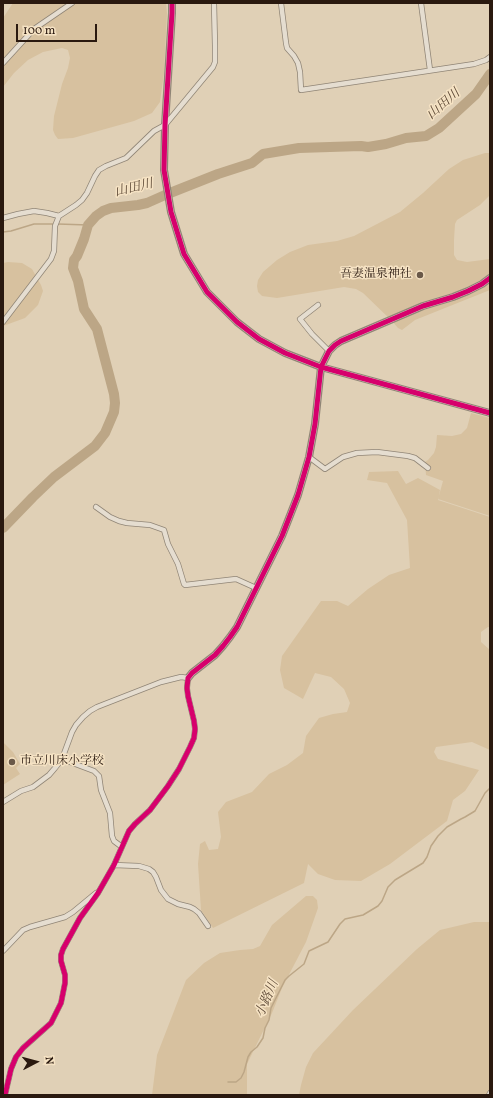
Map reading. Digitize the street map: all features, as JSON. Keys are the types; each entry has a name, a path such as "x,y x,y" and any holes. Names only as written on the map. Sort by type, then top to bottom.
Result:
{"street":[{"path":"3,63 34,29 72,3"},
{"path":"172,3 164,170 171,212 184,254 207,292 237,322 259,339 285,353 321,367 490,413"},
{"path":"3,322 51,259 54,251 55,226 58,218 82,200 88,193 99,170 126,158 154,132 165,125 213,67 215,62 214,3"},
{"path":"281,3 286,44 287,48 298,63 301,90 474,64 490,57"},
{"path":"421,3 430,70"},
{"path":"3,218 34,211 47,213 58,218"},
{"path":"5,1095 11,1069 16,1057 50,1023 58,1009 65,983 65,974 61,961 63,948 80,918 98,893 114,865 129,831 150,810 168,786 179,769 194,738 194,721 187,688 188,678 219,650 237,626 292,513 309,457 315,424 321,367 328,351 341,341 423,306 468,291 490,278"},
{"path":"318,304 300,319 328,351"},
{"path":"309,457 325,469 343,457 357,453 377,452 408,456 414,458 428,468"},
{"path":"96,507 110,517 119,521 150,525 164,530 168,544 178,564 186,586 236,578 256,588"},
{"path":"3,802 33,787 56,768 62,759 74,729 83,717 90,711 161,682 181,677 188,678"},
{"path":"62,759 94,771 99,776 101,790 110,813 112,836 114,841 122,847"},
{"path":"114,865 139,866 149,869 153,872 161,890 168,899 194,909 199,913 208,926"},
{"path":"3,951 23,930 65,917 92,895 98,893"}],"shaded area":[{"path":"13,3 166,3 167,13 164,73 160,102 152,113 134,121 73,138 58,139 53,130 54,116 62,84 68,68 70,58 68,50 62,48 43,52 28,60 14,73 3,87 3,18"},
{"path":"485,153 490,153 490,195 480,205 457,220 455,224 454,255 457,260 467,262 490,259 490,290 415,320 402,330 398,328 363,293 356,289 344,287 277,298 262,296 258,292 258,280 263,272 277,260 290,252 308,245 337,241 354,236 400,212 449,169 463,160"},
{"path":"3,263 22,263 32,269 43,291 38,305 25,318 3,326"},
{"path":"471,413 490,418 490,516 438,499 443,481 426,475 425,462 434,453 437,435 452,436 461,434 467,428"},
{"path":"398,471 406,484 418,478 440,490 438,500 490,517 490,627 481,632 481,642 490,650 490,750 472,742 436,747 434,752 438,759 479,770 465,791 453,800 447,821 390,864 361,881 335,880 318,874 308,864 304,883 213,928 201,910 198,864 200,844 205,841 209,850 218,849 221,837 218,812 226,802 252,792 269,774 287,765 303,753 306,736 319,718 347,712 350,703 344,689 331,677 315,673 303,699 284,688 280,670 282,656 321,601 337,601 348,606 368,589 389,575 410,568 407,520 387,483 367,480 369,472"},
{"name":"市立川床小学校","path":"3,742 13,752 20,764 16,768 20,774 3,785"},
{"path":"306,896 313,896 317,900 318,908 306,942 282,988 272,1013 247,1064 247,1095 152,1095 157,1055 186,980 204,963 220,953 253,949 260,946 272,925"},
{"path":"474,922 490,922 490,1095 299,1095 306,1067 313,1053 353,1010 417,949 440,930"}],"waterway":[{"name":"山田川","path":"3,528 54,477 95,446 105,433 114,412 114,394 97,329 84,309 78,281 73,268 74,260 84,239 88,225 96,216 111,208 147,203 218,174 252,163 263,154 299,148 368,147 386,144 406,138 426,136 439,128 476,94 490,74"},
{"path":"3,232 34,224 54,224"},
{"path":"58,224 88,225"},
{"name":"小路川","path":"228,1082 236,1082 241,1078 248,1057 263,1038 271,1008 285,980 304,964 309,951 328,942 345,919 363,915 378,906 382,901 388,887 395,880 423,863 431,846 438,836 447,827 475,811 485,793 490,788"}],"cycle path":[{"path":"172,3 164,170 171,212 184,254 207,292 237,322 259,339 285,353 321,367 490,413"},
{"path":"5,1095 11,1069 16,1057 23,1048 51,1023 61,1003 65,983 65,975 61,961 63,949 80,918 98,893 114,865 129,831 150,810 168,786 179,769 194,738 194,721 187,688 188,678 192,673 215,655 237,627 282,536 298,495 309,457 315,424 321,367 329,351 341,341 423,306 468,291 490,278"}],"place":[{"name":"吾妻温泉神社","path":"420,275"},
{"name":"市立川床小学校","path":"12,762"}]}
